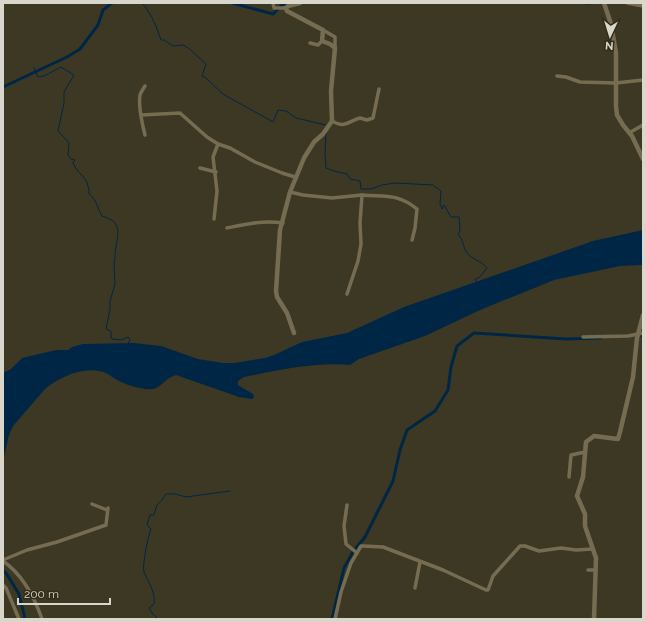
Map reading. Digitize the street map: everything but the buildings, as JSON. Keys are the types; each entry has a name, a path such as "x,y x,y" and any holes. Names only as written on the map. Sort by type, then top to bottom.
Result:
{"street":[{"path":"273,3 274,8 286,8 288,6 300,3"},
{"path":"604,3 611,24 616,53 617,115 638,147 643,159"},
{"path":"627,3 643,6"},
{"path":"286,8 287,12 335,37 331,90 332,121 323,134 314,142 304,158 295,177 280,230 276,291 277,297 287,313 294,333"},
{"path":"322,41 323,30"},
{"path":"310,43 318,44 322,41"},
{"path":"322,41 335,48"},
{"path":"557,76 566,77 580,82 616,83 643,80"},
{"path":"145,86 140,95 142,124 145,135"},
{"path":"332,121 339,125 350,123 360,118 367,120 373,118 379,89"},
{"path":"141,115 180,113 218,144 230,148 255,162 282,174 295,177"},
{"path":"629,133 643,125"},
{"path":"214,219 217,191 213,154 218,144"},
{"path":"200,168 216,172"},
{"path":"290,192 303,196 332,198 362,195 406,201 416,209 416,228 412,240"},
{"path":"347,294 358,261 361,244 360,223 362,195"},
{"path":"227,228 251,222 271,221 283,223"},
{"path":"594,619 596,558 585,526 586,514 576,496 583,477 586,442 594,436 618,440 633,378 643,314"},
{"path":"583,338 628,336 641,333"},
{"path":"569,477 571,455 586,452"},
{"path":"42,619 35,602 22,580 16,572 3,561 27,550 106,525 108,509 92,504"},
{"path":"346,505 344,526 346,544 357,553"},
{"path":"334,619 348,570 361,546 383,546 488,590 493,576 520,546 525,546 539,551 561,548 576,550 593,549"},
{"path":"415,588 420,562"},
{"path":"588,570 596,570"},
{"path":"3,585 6,588 19,619"}],"water":[{"path":"643,230 643,265 620,266 554,280 480,310 425,336 359,359 350,365 337,364 283,369 244,377 238,381 238,385 253,394 254,397 252,399 239,397 176,375 169,378 158,387 149,389 125,384 106,373 98,371 90,370 74,373 58,380 45,389 13,426 9,435 3,461 3,373 11,369 22,358 56,350 68,350 72,347 83,344 134,343 161,346 198,359 223,363 234,363 265,358 302,342 347,333 404,307 593,241"}],"waterway":[{"path":"3,87 67,57 80,49 98,25 103,10 112,3"},
{"path":"142,3 151,16 161,40 164,40 173,46 183,45 192,51 206,64 202,76 223,94 273,122 278,110 286,111 296,118 326,125"},
{"path":"232,3 273,14 283,4 288,3"},
{"path":"585,3 590,3"},
{"path":"34,68 38,77 44,76 61,67 74,75 64,92 64,103 58,131 69,143 68,155 71,159 75,160 73,162 85,179 89,194 95,201 102,216 110,219 117,227 118,233 114,262 115,284 110,301 106,329 111,331 112,339 121,340 128,337 130,339 128,344"},
{"path":"326,133 326,168 347,174 350,179 360,181 361,189 371,189 382,185 395,183 433,185 441,191 440,204 442,209 444,205 451,217 459,217 460,231 458,234 467,253 487,268 480,277 475,279 477,283"},
{"path":"356,548 365,537 393,481 400,450 407,430 435,411 448,390 451,367 457,346 474,333 566,339 601,338"},
{"path":"158,619 149,608 154,604 154,595 144,572 146,550 151,529 147,525 150,515 154,515 157,505 166,494 175,494 186,497 230,491"},
{"path":"332,619 344,568 353,552"},
{"path":"3,571 6,573 19,594 25,619"}]}
